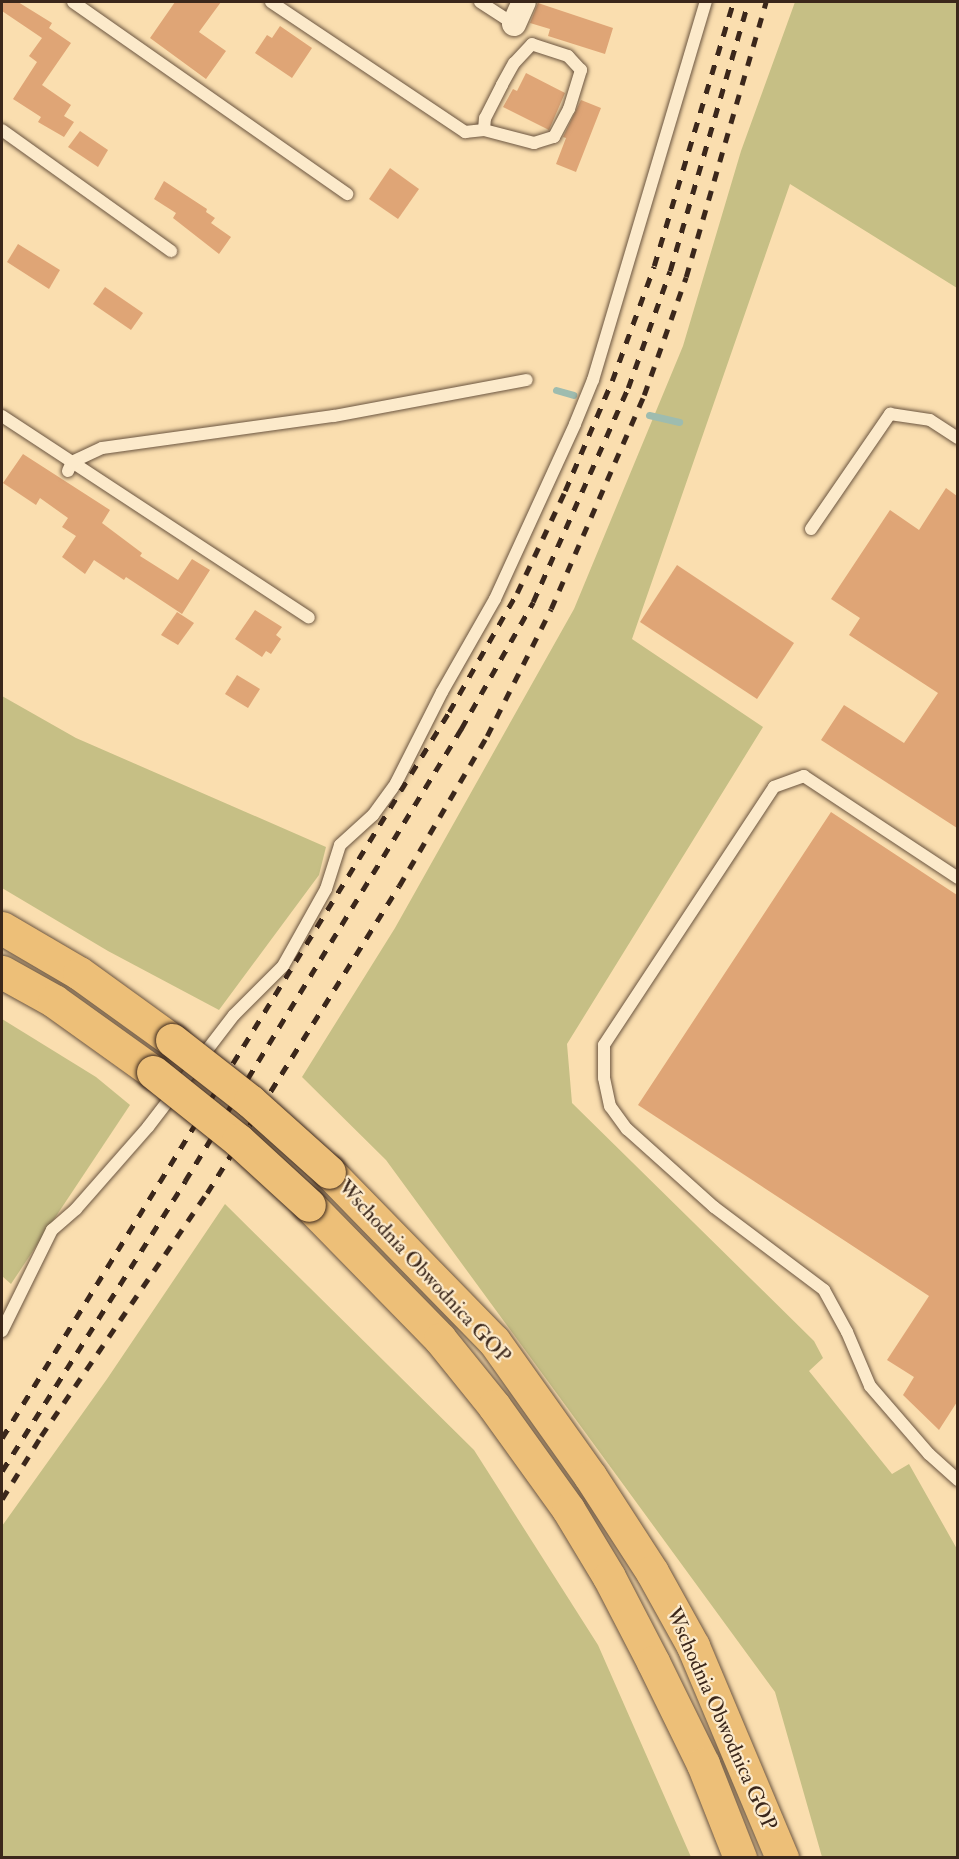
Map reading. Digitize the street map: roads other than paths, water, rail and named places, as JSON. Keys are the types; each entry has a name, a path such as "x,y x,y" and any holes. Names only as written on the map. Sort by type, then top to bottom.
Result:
{"highway":[{"name":"Wschodnia Obwodnica GOP","path":"2,928 80,973 172,1040 250,1101 329,1172 494,1341 590,1476 652,1572 693,1646 782,1857"},
{"name":"Wschodnia Obwodnica GOP","path":"2,972 54,1001 153,1072 238,1140 309,1205 440,1339 494,1406 568,1509 609,1577 703,1764 740,1857"}],"street":[{"path":"514,24 524,2"}],"lane":[{"path":"73,2 348,194"},
{"path":"271,2 465,132 484,130 534,143 554,137 569,110 581,70 568,56 532,44 514,63 485,118 484,130"},
{"path":"480,2 514,24"},
{"path":"2,1331 52,1230 76,1209 148,1127 234,1015 283,966 326,890 340,845 373,815 396,783 442,692 495,599 593,380 706,2"},
{"path":"2,130 171,251"},
{"path":"70,467 102,448 334,416 527,380"},
{"path":"811,529 890,414 930,420 957,438"},
{"path":"2,416 70,467 309,618"},
{"path":"957,878 804,776 774,787 604,1045 604,1078 610,1106 627,1129 714,1207 825,1290 847,1332 870,1386 929,1454 957,1480"}],"waterway":[{"path":"556,390 573,395"},
{"path":"649,415 679,422"}],"railway":[{"path":"2,1438 449,712 517,593 565,491 612,381 654,266 733,2"},
{"path":"2,1471 185,1181 461,729 533,602 628,388 670,271 748,2"},
{"path":"2,1499 41,1436 207,1193 399,886 487,736 551,609 644,395 686,277 766,2"}]}
